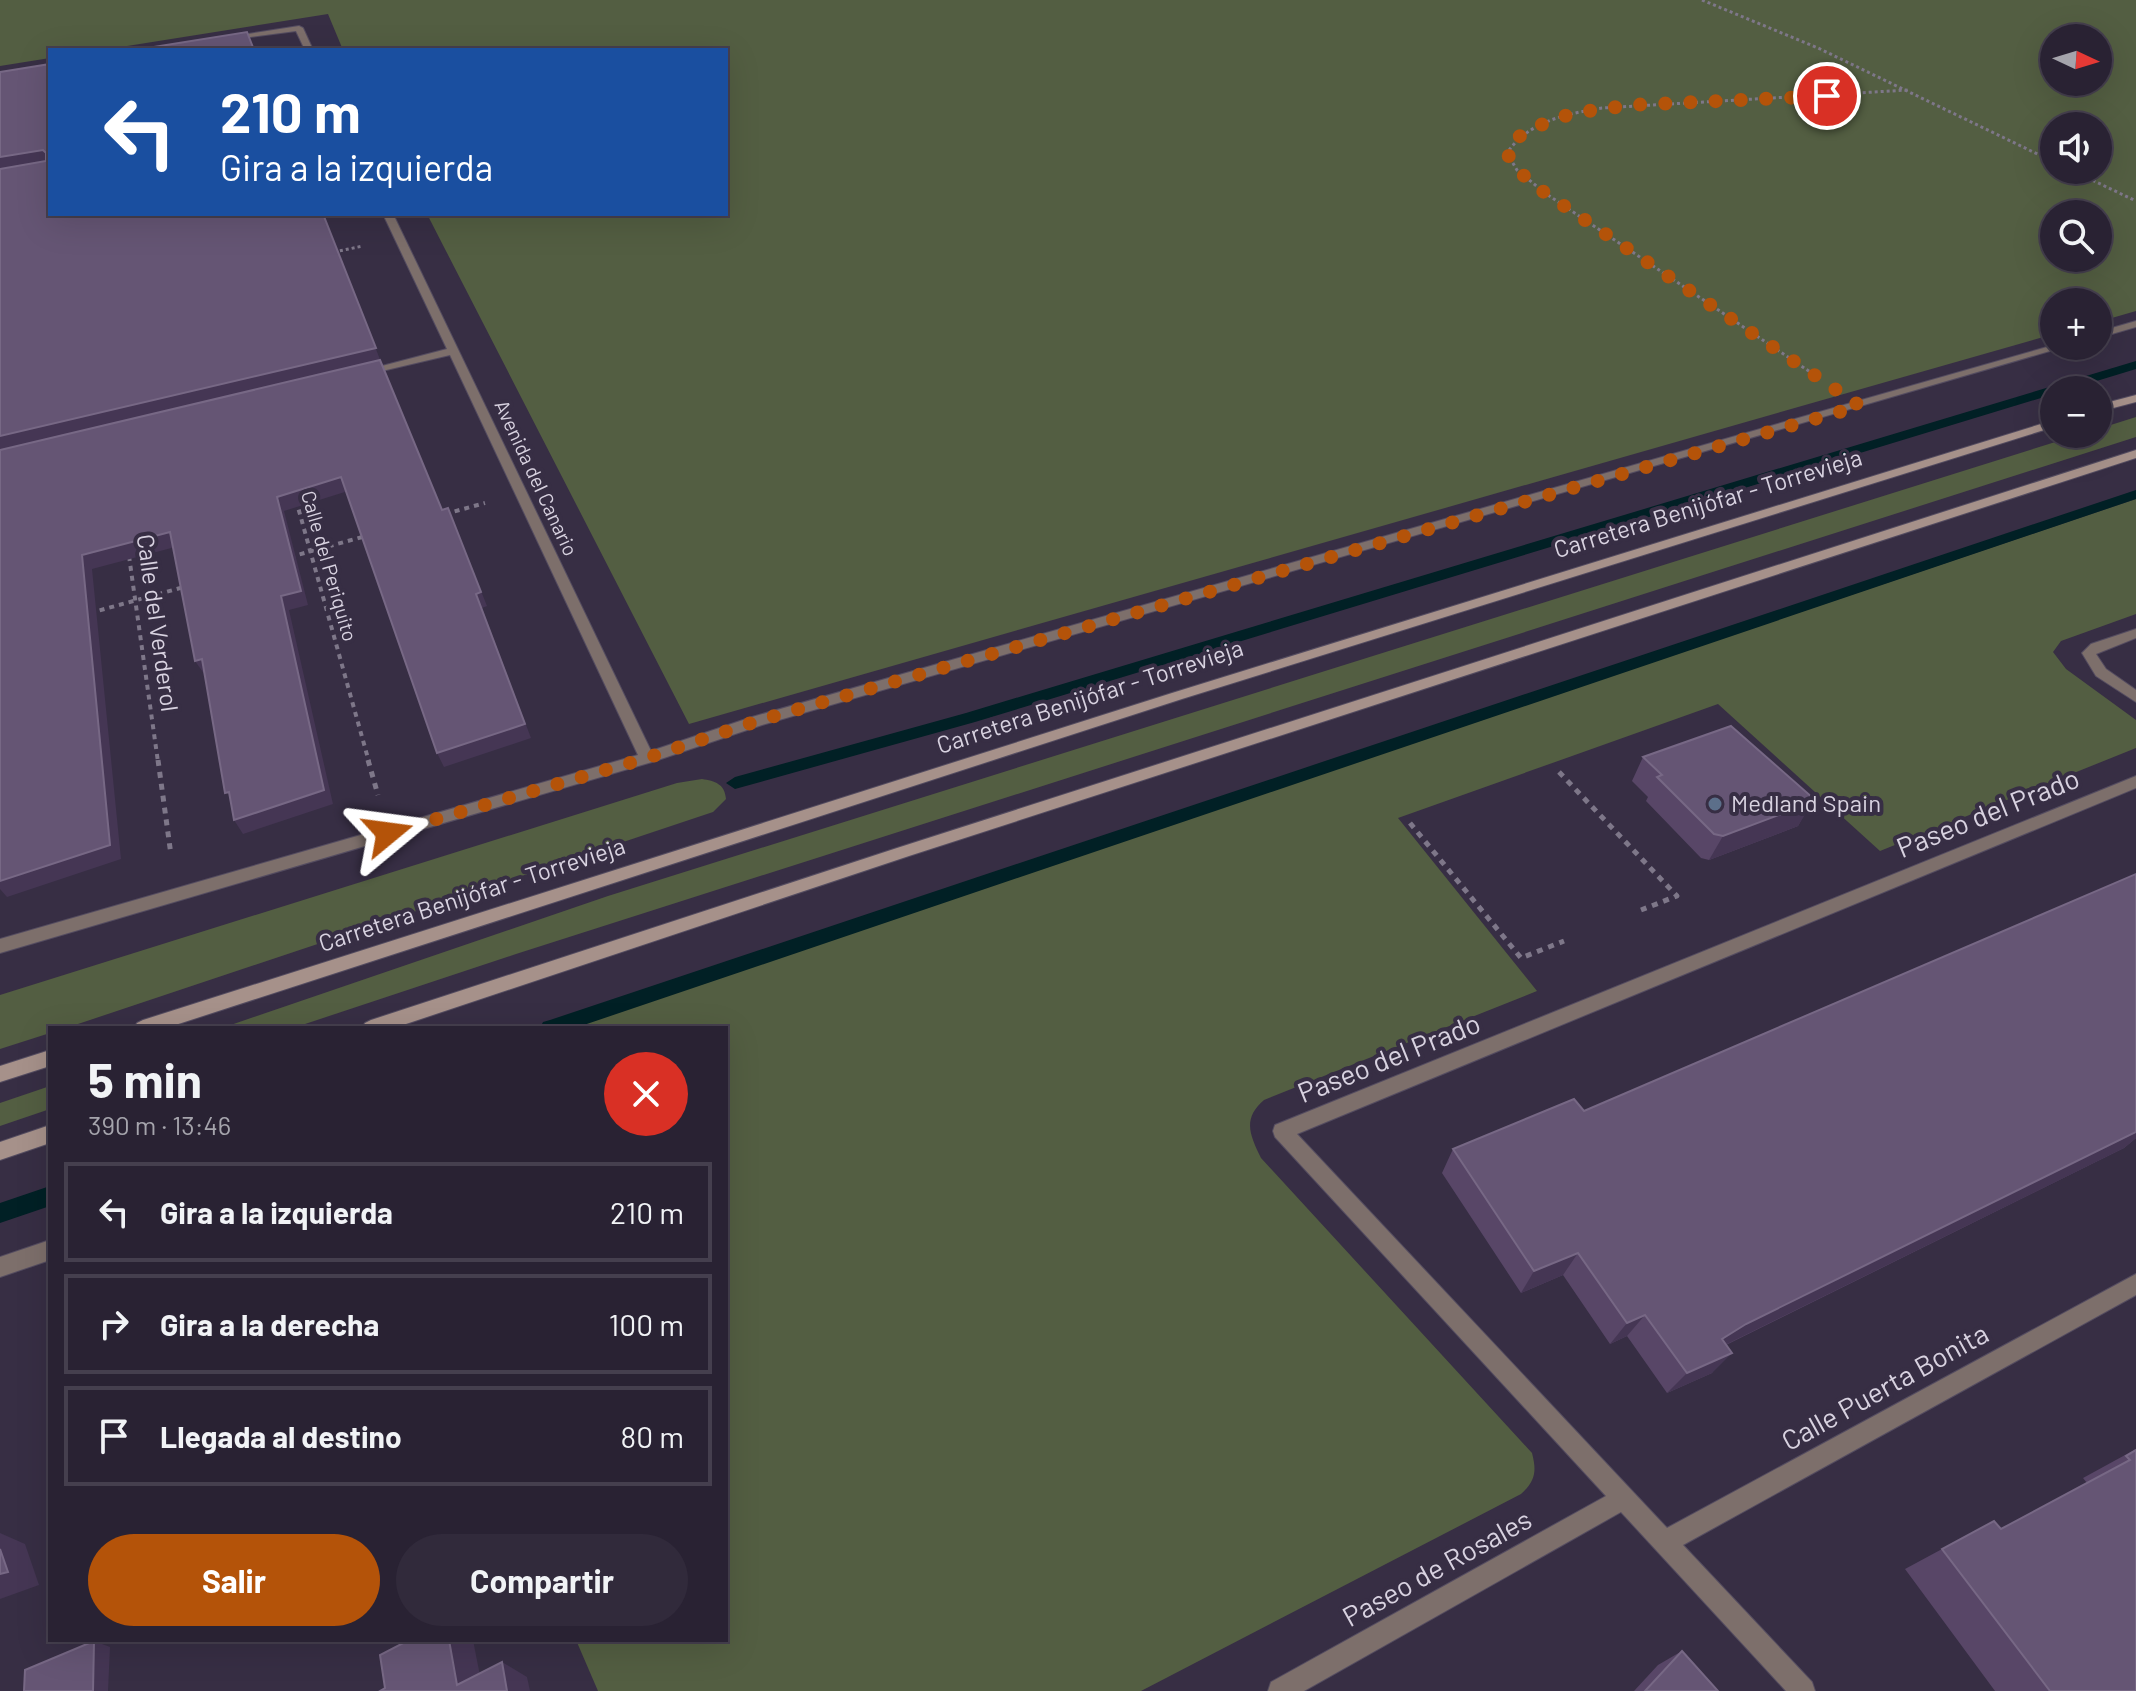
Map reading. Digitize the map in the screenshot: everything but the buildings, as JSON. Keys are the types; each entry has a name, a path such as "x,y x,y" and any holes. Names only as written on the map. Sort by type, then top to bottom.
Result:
{"main road":[{"path":"2112,405 2136,398"},
{"name":"Carretera Benijófar - Torrevieja","path":"149,1026 1147,706 2040,427"},
{"path":"377,1026 903,852 2136,454"},
{"path":"0,1074 48,1059"},
{"path":"0,1151 48,1135"}],"street":[{"path":"216,40 299,28 308,48"},
{"name":"Avenida del Canario","path":"389,216 647,758"},
{"path":"2112,331 2136,324"},
{"path":"352,375 453,351"},
{"path":"0,946 647,758 757,721 2040,353"},
{"path":"2136,633 2096,647 2089,653 2090,662 2136,697"},
{"name":"Paseo del Prado","path":"1803,1691 1282,1131 2136,782"},
{"path":"0,1267 48,1251"},
{"name":"Calle Puerta Bonita","path":"1664,1542 2136,1284"},
{"name":"Paseo de Rosales","path":"1280,1691 1624,1498"}],"path":[{"path":"1702,0 1818,48 2040,155"},
{"path":"1860,406 1545,193 1517,170 1507,153 1513,141 1530,129 1588,110 1908,90"},
{"path":"2100,184 2136,201"},
{"path":"323,254 399,238"},
{"path":"431,518 521,493"},
{"name":"Calle del Periquito","path":"294,495 388,833"},
{"path":"281,560 371,535"},
{"name":"Calle del Verderol","path":"129,555 177,895"},
{"path":"75,617 194,584"},
{"path":"1559,772 1677,896 1641,910"},
{"path":"1410,823 1521,958 1564,941"}],"green space":[{"path":"0,0 2136,0 2136,311 2112,318 2112,288 2040,288 2040,338 689,724 428,216 728,216 728,48 342,48 328,14 115,48 48,48 48,58 0,66"},
{"path":"2136,417 2136,437 2112,445 2112,425"},
{"path":"2040,447 2102,448 299,1026 228,1026 608,896"},
{"path":"2136,499 2136,614 2061,641 2053,652 2066,669 2136,720 2136,748 1880,851 1718,704 1398,818 1537,991 1264,1100 1250,1121 1251,1135 1261,1158 1532,1453 1534,1476 1521,1494 1141,1691 598,1691 577,1642 728,1642 728,1026 569,1026"},
{"path":"702,779 711,781 724,790 726,799 713,812 72,1026 48,1026 48,1034 0,1049 0,995 677,783"},
{"path":"48,1087 48,1110 0,1126 0,1103"}],"waterway":[{"path":"735,783 969,718 2136,365"},
{"path":"556,1026 2136,494"},
{"path":"0,1213 48,1197"}],"place":[{"name":"Medland Spain","path":"1715,804"}],"route":[{"path":"388,833 647,758 757,721 1860,406 1545,193 1517,170 1507,153 1513,141 1530,129 1573,113 1632,105 1827,96"}]}
